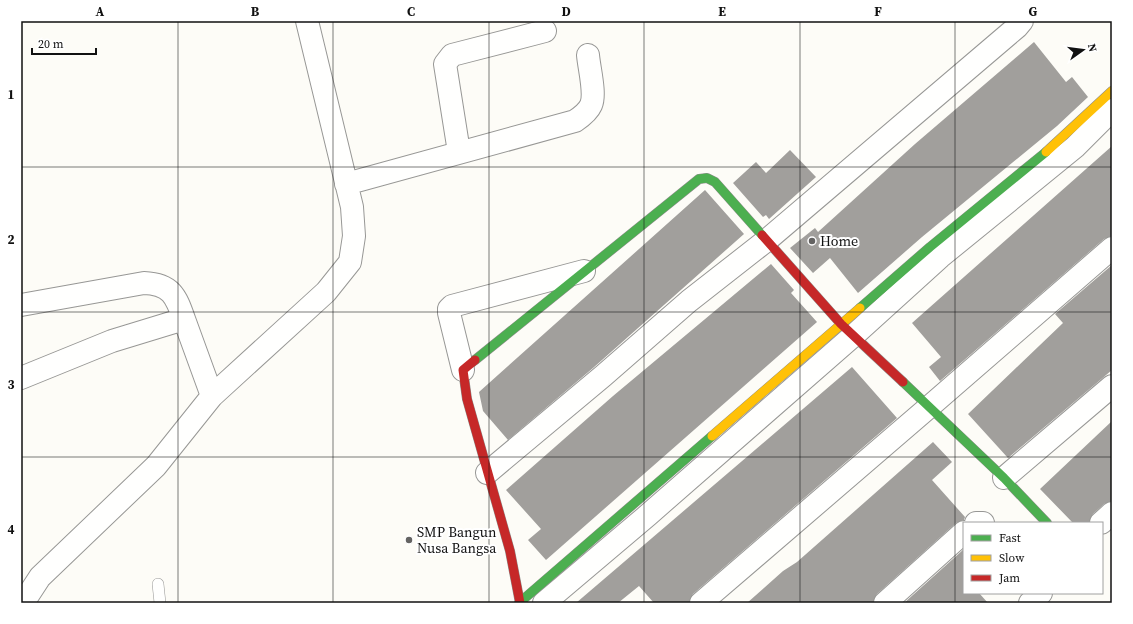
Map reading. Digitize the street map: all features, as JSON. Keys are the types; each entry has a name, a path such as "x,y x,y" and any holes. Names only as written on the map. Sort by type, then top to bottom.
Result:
{"street":[{"path":"23,603 40,577 70,547 132,491 156,466 212,396 326,292 350,262 354,236 353,214 306,21"},
{"path":"487,473 603,376 689,301 767,240 1022,21"},
{"path":"460,152 445,64 452,55 545,31"},
{"path":"346,184 575,121 584,114 591,105 593,94 588,55"},
{"path":"847,330 930,247 1065,136 1112,91"},
{"path":"584,271 452,306 449,309 463,370 467,399 510,551 520,603 748,416 847,330 940,257 1075,147 1112,110"},
{"path":"463,370 699,179 710,177 847,330 1004,478 1046,522"},
{"path":"701,603 930,407 1112,248"},
{"path":"21,305 144,283 153,283 166,287 177,299 212,396"},
{"path":"21,378 112,342 184,319"},
{"path":"1004,478 1112,386"},
{"path":"544,603 648,516 748,416"},
{"path":"1101,522 1112,513"},
{"path":"885,603 963,533"},
{"path":"1030,603 1040,594"}],"lane":[{"path":"158,584 160,603"}],"building":[{"path":"1034,42 1066,82 1072,77 1088,97 1057,126 922,237 858,293 830,258 813,273 790,248 815,228 818,232 915,144"},
{"path":"1112,146 1112,236 1104,239 940,381 929,367 941,357 912,323"},
{"path":"790,150 816,177 769,219 766,215 763,217 733,183 756,162 766,173"},
{"path":"705,190 744,234 593,368 508,440 483,411 479,392"},
{"path":"771,264 794,290 791,293 817,322 546,560 528,540 541,529 506,490 613,396"},
{"path":"1112,265 1112,370 1008,458 968,414 1063,323 1055,314"},
{"path":"852,367 897,418 693,594 689,603 654,603 639,586 618,603 576,603"},
{"path":"1112,421 1112,501 1104,504 1093,514 1089,522 1072,522 1040,489"},
{"path":"933,442 952,462 932,480 965,517 964,520 956,523 877,594 873,603 747,603 783,571 797,562"},
{"path":"963,550 963,594 980,594 988,603 904,603"}],"traffic: fast":[{"path":"860,308 930,247 1046,152"},
{"path":"475,360 699,179 707,178 715,182 762,235"},
{"path":"903,382 1004,478 1046,522"},
{"path":"519,603 712,436"}],"traffic: slow":[{"path":"1046,152 1112,91"},
{"path":"712,436 860,308"}],"traffic: jam":[{"path":"762,235 841,324 903,382"},
{"path":"475,360 463,370 467,399 510,551 520,603"}],"place":[{"name":"Home","path":"812,241"},
{"name":"SMP Bangun Nusa Bangsa","path":"409,540"}]}
